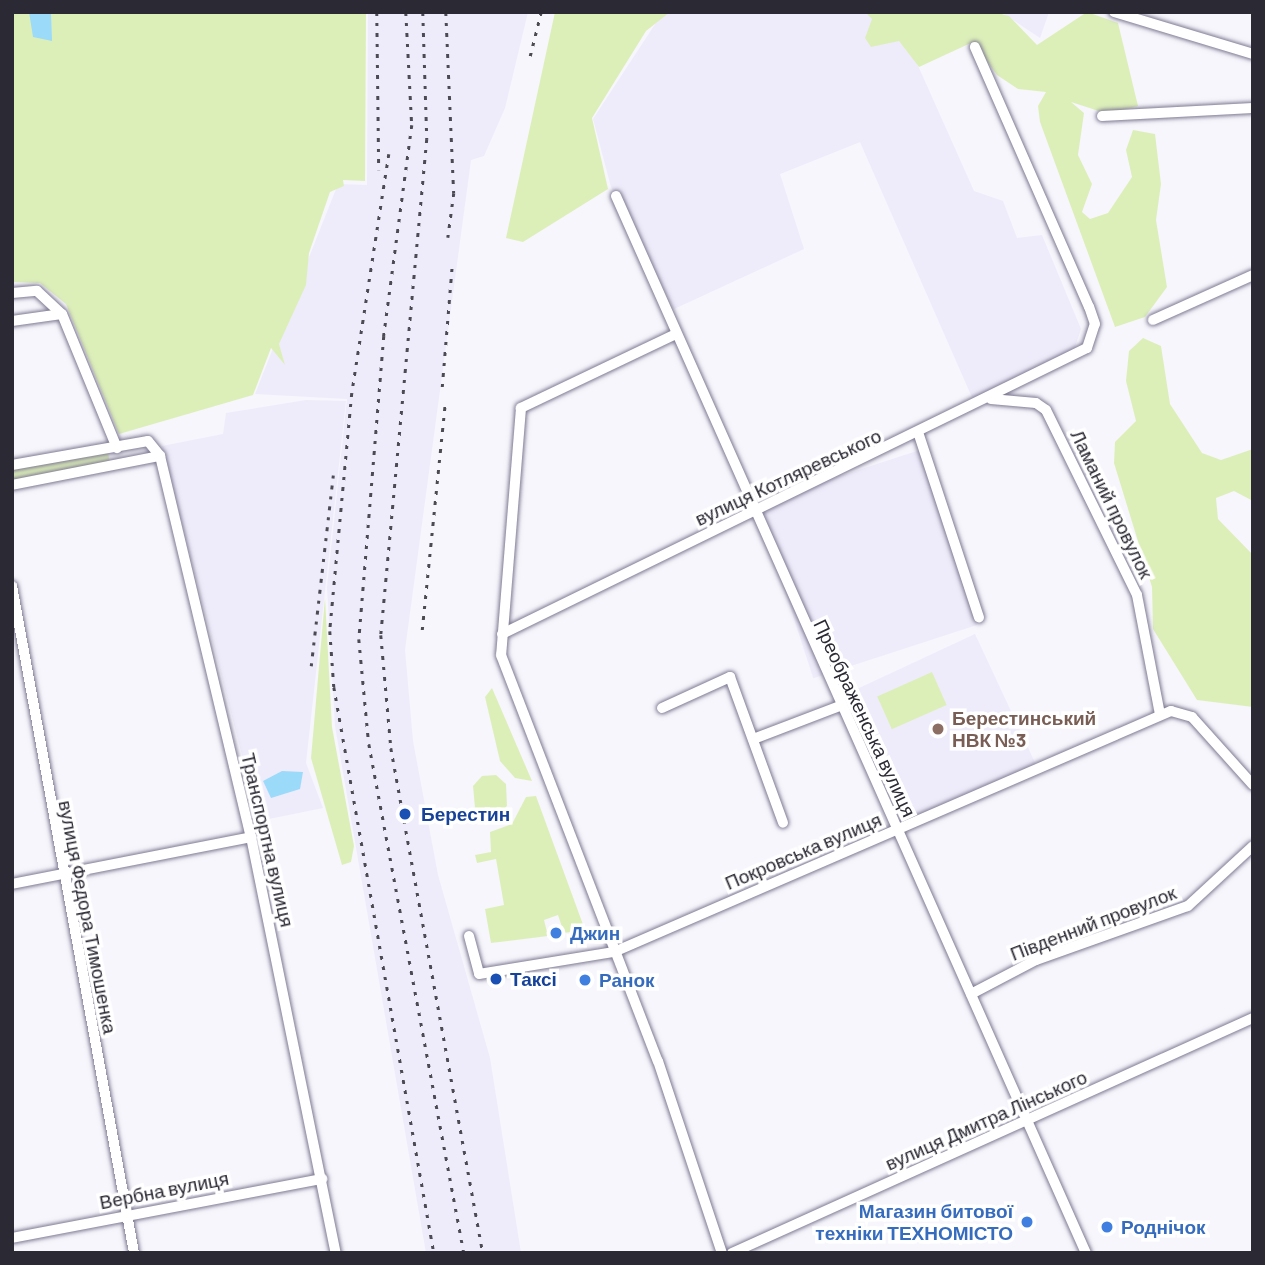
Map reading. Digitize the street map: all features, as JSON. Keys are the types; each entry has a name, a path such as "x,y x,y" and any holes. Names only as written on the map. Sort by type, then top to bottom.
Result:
{"street":[{"path":"1114,12 1253,54"},
{"name":"вулиця Котляревського","path":"502,634 919,435 1087,348 1095,324 1089,307 975,47"},
{"path":"1102,116 1253,108"},
{"name":"Преображенська вулиця","path":"615,197 752,513 1086,1253"},
{"path":"1153,320 1253,275"},
{"path":"12,293 37,291 62,314 117,447 12,465"},
{"path":"12,321 62,314"},
{"path":"674,335 521,408 501,655 614,952 722,1253"},
{"name":"Ламаний провулок","path":"990,399 1036,403 1046,410 1137,595 1160,714"},
{"path":"919,435 979,617"},
{"name":"Транспортна вулиця","path":"117,447 148,441 160,456 251,837 336,1253"},
{"path":"12,485 160,456"},
{"name":"вулиця Федора Тимошенка","path":"12,586 62,875 134,1253"},
{"path":"662,708 730,677 756,738 783,823"},
{"path":"756,738 840,706"},
{"path":"1160,714 1192,717 1253,785"},
{"name":"Покровська вулиця","path":"469,936 479,974 614,952 1160,714"},
{"path":"12,884 251,837"},
{"name":"Південний провулок","path":"971,994 1036,960 1188,906 1253,846"},
{"name":"вулиця Дмитра Лінського","path":"732,1253 1028,1122 1253,1018"},
{"name":"Вербна вулиця","path":"12,1238 322,1179"}],"shaded area":[{"path":"368,12 528,12 505,108 484,156 471,160 405,650 413,741 438,875 490,1058 521,1253 426,1253 335,726 327,587 347,399 255,394 338,184 367,185"},
{"path":"663,12 865,12 911,50 974,191 1003,201 1017,238 1042,235 1081,329 1074,350 974,402 860,142 780,174 804,249 674,309 611,187 593,119"},
{"path":"1001,12 1049,12 1040,38"},
{"path":"306,400 346,401 306,763 323,808 259,821 162,446 223,434 226,413"},
{"path":"920,450 977,625 813,678 756,503"},
{"name":"Берестинський НВК №3","path":"975,634 1035,764 904,825 844,695"}],"green space":[{"path":"12,12 366,12 365,181 343,180 344,186 330,192 309,253 306,285 279,344 285,365 271,348 253,395 119,434 66,304 40,283 12,282"},
{"path":"555,12 670,12 646,31 592,118 608,189 523,242 506,238"},
{"path":"865,12 994,12 1009,16 1037,45 1087,12 1118,23 1138,106 1108,114 1071,102 1084,113 1078,155 1092,184 1082,212 1090,219 1108,213 1132,177 1126,150 1133,130 1155,134 1161,184 1156,220 1167,287 1145,317 1115,327 1040,122 1038,106 1046,92 1018,89 997,75 973,42 919,67 899,41 871,47 865,38 872,19"},
{"path":"1143,338 1161,346 1170,404 1202,453 1221,460 1253,449 1253,501 1234,491 1216,498 1218,519 1253,555 1253,707 1197,700 1153,629 1152,587 1114,463 1115,442 1136,421 1126,381 1129,351"},
{"path":"108,452 110,463 14,480 12,469"},
{"path":"325,598 332,727 354,846 351,862 342,865 311,758"},
{"path":"932,672 947,705 892,729 877,696"},
{"path":"492,688 532,781 515,778 500,761 485,697"},
{"path":"496,775 506,784 507,806 494,817 475,808 473,786 482,776"},
{"path":"536,796 585,930 564,933 558,915 544,920 548,936 491,943 485,909 504,905 496,859 477,863 475,855 491,852 490,832 512,824 526,797"}],"water":[{"path":"29,12 51,12 52,41 33,37"},
{"path":"282,771 303,772 300,789 271,798 263,781"}],"railway":[{"path":"377,12 379,170"},
{"path":"406,12 412,125 384,336 359,639 369,744 464,1253"},
{"path":"423,12 427,139 381,635 391,748 483,1253"},
{"path":"446,12 454,193 448,238"},
{"path":"530,56 541,12"},
{"path":"389,154 352,393 330,631 334,687 434,1253"},
{"path":"442,387 452,266"},
{"path":"422,630 445,405"},
{"path":"311,666 334,468"}],"place":[{"name":"Берестинський НВК №3","path":"938,729"},
{"name":"Берестин","path":"405,814"},
{"name":"Джин","path":"556,933"},
{"name":"Таксі","path":"496,979"},
{"name":"Ранок","path":"585,980"},
{"name":"Магазин битової техніки ТЕХНОМІСТО","path":"1027,1222"},
{"name":"Роднічок","path":"1107,1227"}]}
